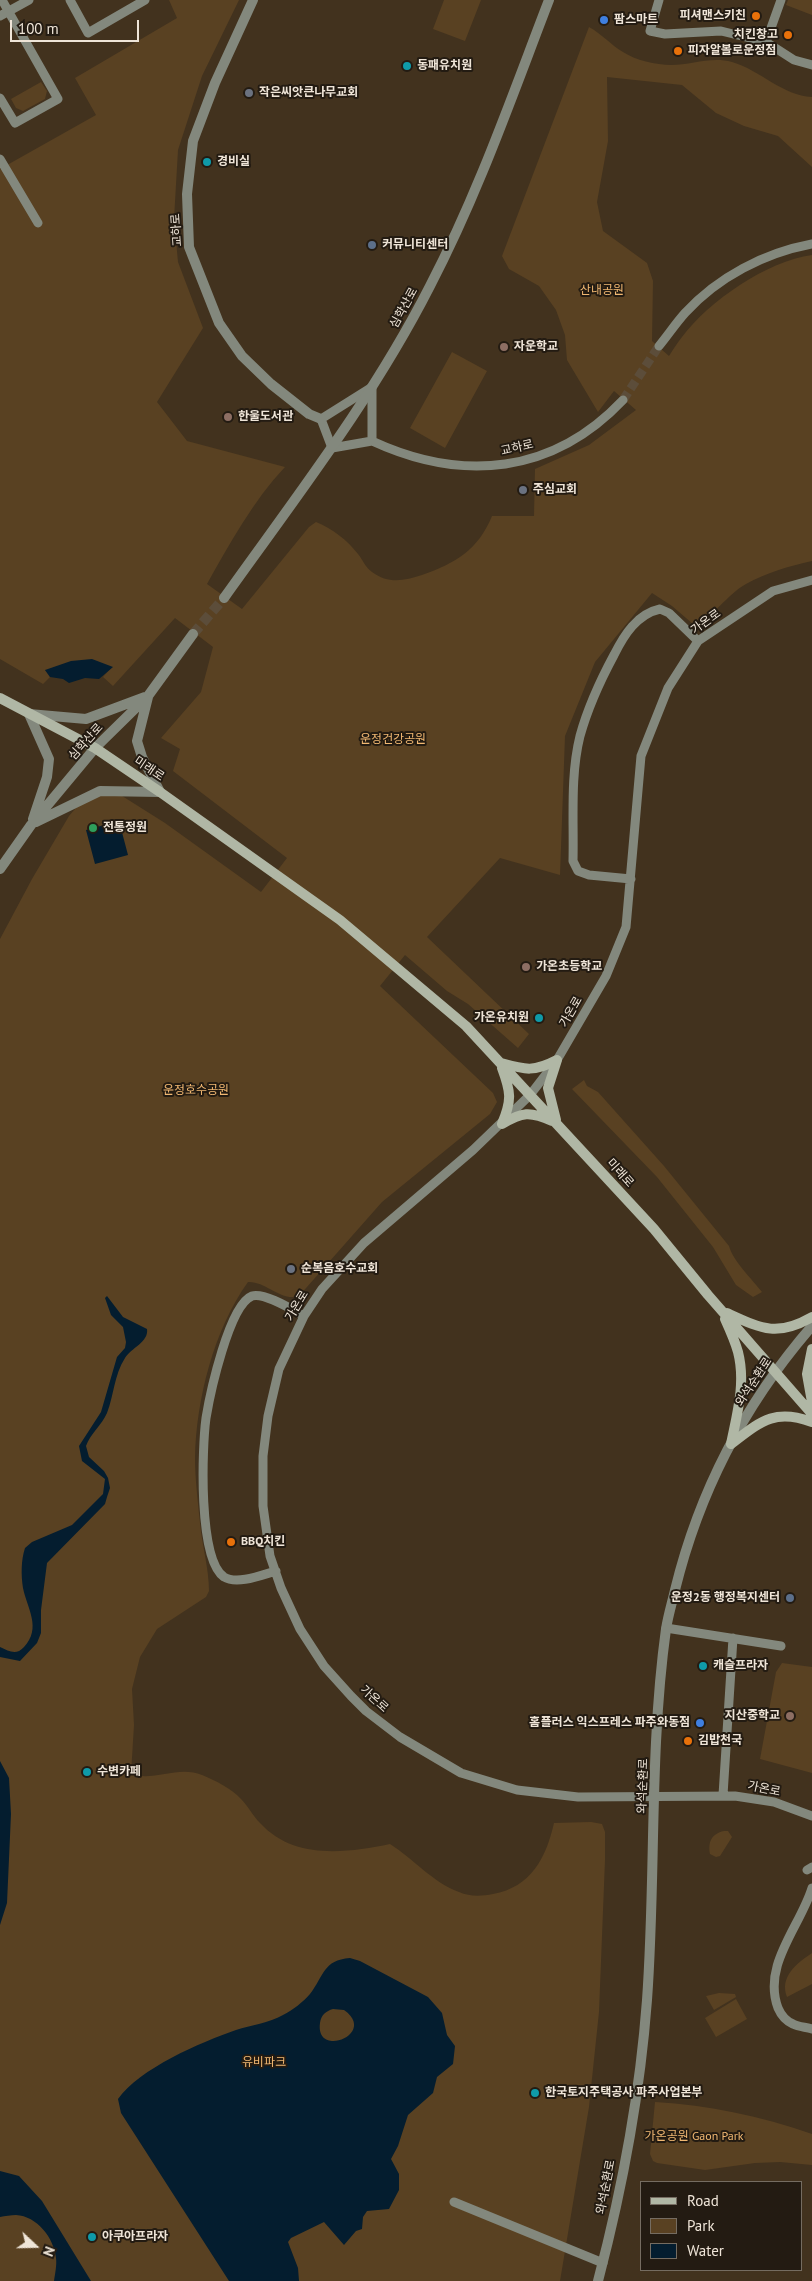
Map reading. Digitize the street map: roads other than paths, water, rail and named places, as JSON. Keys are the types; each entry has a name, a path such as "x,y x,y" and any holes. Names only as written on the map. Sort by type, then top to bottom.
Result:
{"main road":[{"name":"미래로","path":"0,698 95,748 160,792 340,920 466,1026 654,1229 722,1311 812,1414"},
{"path":"499,1062 522,1069 533,1070 557,1060"},
{"path":"557,1060 548,1088 557,1124"},
{"path":"499,1062 510,1096 509,1107 502,1124"},
{"path":"502,1124 516,1115 528,1113 539,1115 557,1124"},
{"path":"722,1311 751,1324 776,1330 795,1326 812,1317"},
{"path":"722,1311 738,1351 742,1374 740,1400 731,1444"},
{"path":"812,1349 807,1374 812,1402"},
{"path":"731,1444 758,1424 776,1416 800,1418 812,1422"}],"street":[{"path":"0,98 15,123 58,99 2,0"},
{"path":"0,16 29,0"},
{"path":"70,0 88,33 145,0"},
{"name":"교하로","path":"252,0 215,83 193,141 187,194 189,247 219,323 242,356 270,384 309,414 321,419"},
{"name":"심학산로","path":"224,598 332,448 383,371 430,287 473,198 549,0"},
{"path":"659,0 650,31 665,34 721,31 766,42 794,60 812,65"},
{"path":"766,42 780,0"},
{"path":"0,159 38,223"},
{"path":"659,346 685,313 711,288 728,276 754,262 792,248 812,244"},
{"path":"372,387 372,441 332,448 321,419 372,387"},
{"name":"교하로","path":"372,441 408,455 441,464 467,466 500,465 560,448 588,432 607,418 623,400"},
{"name":"가온로","path":"812,580 773,591 698,641 668,688 641,756 626,927 585,1015 557,1060 530,1095 502,1124 364,1243 322,1289 304,1316 279,1369 268,1416 263,1456 263,1506 270,1556 300,1629 324,1666 366,1711 400,1738 461,1773 517,1790 578,1797 723,1795 774,1802 812,1817"},
{"path":"631,879 578,871 573,861 574,780 580,737 596,690 620,643 641,616 660,609 669,613 698,641"},
{"name":"심학산로","path":"0,869 31,825 95,748 148,696 193,634"},
{"path":"31,825 49,768 48,759 29,714 86,719 148,696"},
{"path":"31,825 100,791 160,792 142,757 137,741 148,696"},
{"path":"276,1572 232,1580 215,1569 208,1547 203,1491 206,1418 230,1326 245,1300 252,1296 264,1296 304,1316"},
{"name":"와석순환로","path":"598,2281 620,2184 634,2104 646,2002 658,1712 666,1628 685,1551 706,1492 731,1444 774,1371 812,1326"},
{"path":"666,1628 780,1646"},
{"path":"723,1795 733,1638"},
{"path":"812,1888 805,1908 780,1958 774,1987 776,2002 783,2017 793,2024 812,2029"},
{"path":"454,2202 603,2263"}],"water":[{"path":"92,659 113,667 99,679 85,678 69,683 63,679 50,677 45,670 71,661"},
{"path":"119,821 128,855 95,864 86,830"},
{"path":"107,1296 123,1317 147,1329 145,1338 128,1354 121,1365 107,1413 86,1446 89,1457 104,1471 108,1478 110,1488 105,1504 47,1563 41,1610 41,1633 37,1643 20,1661 0,1657 0,1647 12,1652 21,1650 32,1633 32,1618 22,1578 25,1548 32,1542 72,1525 103,1494 105,1479 82,1461 79,1446 101,1412 117,1357 125,1348 126,1342 123,1327 111,1315 105,1298"},
{"path":"0,1761 9,1778 11,1814 7,1903 0,1925"},
{"path":"350,1958 360,1961 428,1997 442,2013 447,2035 455,2046 453,2064 437,2077 433,2093 408,2115 398,2146 391,2159 399,2174 399,2190 389,2209 367,2211 363,2217 362,2229 356,2231 344,2245 324,2222 291,2238 288,2242 298,2268 299,2281 229,2281 121,2113 118,2099 140,2077 189,2049 242,2028 278,2018 290,2011 310,1994 325,1970 341,1959","holes":["333,2009 344,2010 353,2019 354,2027 350,2034 343,2039 326,2040 321,2034 320,2023 323,2016 326,2012"]},
{"path":"0,2171 19,2176 42,2201 91,2281 54,2281 55,2250 43,2229 24,2216 0,2217"}],"tunnel":[{"path":"623,400 659,346"},
{"path":"193,634 224,598"}],"place":[{"name":"피셔맨스키친","path":"756,16"},
{"name":"팜스마트","path":"604,20"},
{"name":"치킨창고","path":"788,35"},
{"name":"피자알볼로운정점","path":"678,51"},
{"name":"동패유치원","path":"407,66"},
{"name":"작은씨앗큰나무교회","path":"249,93"},
{"name":"경비실","path":"207,162"},
{"name":"커뮤니티센터","path":"372,245"},
{"name":"자운학교","path":"504,347"},
{"name":"한울도서관","path":"228,417"},
{"name":"주심교회","path":"523,490"},
{"name":"전통정원","path":"93,828"},
{"name":"가온초등학교","path":"526,967"},
{"name":"가온유치원","path":"539,1018"},
{"name":"순복음호수교회","path":"291,1269"},
{"name":"BBQ치킨","path":"231,1542"},
{"name":"운정2동 행정복지센터","path":"790,1598"},
{"name":"캐슬프라자","path":"703,1666"},
{"name":"지산중학교","path":"790,1716"},
{"name":"홈플러스 익스프레스 파주와동점","path":"700,1723"},
{"name":"김밥천국","path":"688,1741"},
{"name":"수변카페","path":"87,1772"},
{"name":"한국토지주택공사 파주사업본부","path":"535,2093"},
{"name":"아쿠아프라자","path":"92,2237"}],"park label":[{"name":"산내공원","path":"602,291"},
{"name":"운정건강공원","path":"393,740"},
{"name":"운정호수공원","path":"196,1091"},
{"name":"유비파크","path":"264,2063"},
{"name":"가온공원 Gaon Park","path":"694,2137"}]}
